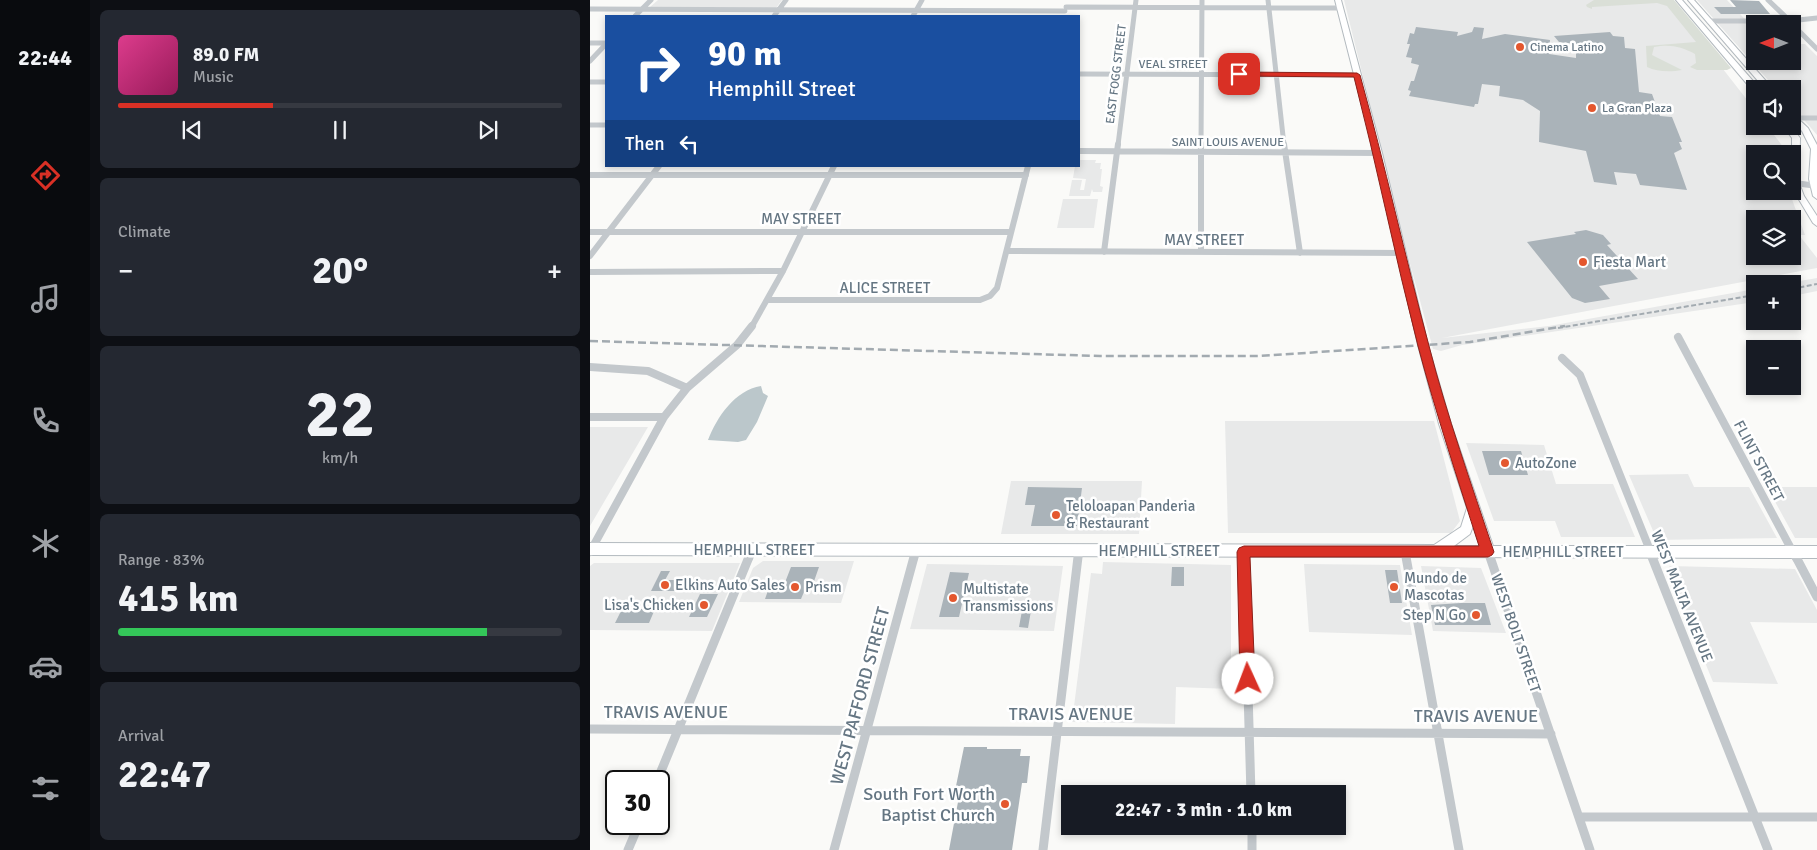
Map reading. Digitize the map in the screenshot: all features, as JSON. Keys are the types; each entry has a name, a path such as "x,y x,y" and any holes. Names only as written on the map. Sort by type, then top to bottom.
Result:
{"main road":[{"path":"1679,0 1748,80"},
{"path":"1685,0 1693,8 1702,12"},
{"path":"1690,0 1760,80"},
{"name":"WEST BOLT STREET","path":"1339,4 1378,153 1423,345 1438,398 1488,552"},
{"path":"1736,51 1745,70 1742,73"},
{"path":"1742,73 1756,80"},
{"path":"1801,128 1815,149 1817,196"},
{"path":"1801,198 1817,223"},
{"path":"1436,551 1466,530 1474,508"},
{"name":"HEMPHILL STREET","path":"590,550 1817,552"}],"street":[{"path":"636,15 651,0"},
{"path":"775,15 786,0"},
{"path":"914,15 922,0"},
{"path":"1064,15 1068,0"},
{"name":"EAST FOGG STREET","path":"1104,252 1136,0"},
{"path":"1201,252 1202,0"},
{"path":"1268,0 1300,253"},
{"path":"1768,0 1783,15"},
{"path":"590,10 1269,8 1339,4"},
{"path":"1801,21 1817,18"},
{"path":"1709,20 1746,21"},
{"path":"1801,33 1816,47"},
{"path":"590,43 605,44"},
{"path":"590,60 605,45"},
{"name":"VEAL STREET","path":"1080,74 1357,75"},
{"path":"590,82 605,82"},
{"path":"1801,117 1817,118"},
{"path":"590,125 605,125"},
{"name":"SAINT LOUIS AVENUE","path":"1080,151 1378,153"},
{"path":"590,256 658,167"},
{"path":"590,550 664,417 687,388 737,345 750,330 783,271 833,167"},
{"path":"1006,251 1028,167"},
{"path":"590,175 1026,175"},
{"path":"1801,184 1816,185"},
{"name":"MAY STREET","path":"590,232 1011,232"},
{"name":"MAY STREET","path":"1006,251 1402,253"},
{"name":"ALICE STREET","path":"767,300 980,300 994,294 1006,251"},
{"path":"590,272 783,271"},
{"name":"FLINT STREET","path":"1678,337 1817,597"},
{"name":"WEST MALTA AVENUE","path":"1562,358 1580,374 1768,850"},
{"path":"590,367 648,371 687,388"},
{"path":"590,418 664,417"},
{"path":"662,770 752,550"},
{"name":"WEST PAFFORD STREET","path":"834,850 916,550"},
{"path":"1044,850 1079,551"},
{"path":"1405,551 1459,850"},
{"path":"1244,552 1251,785"},
{"name":"WEST BOLT STREET","path":"1488,552 1590,850"},
{"name":"TRAVIS AVENUE","path":"590,729 1551,734"},
{"path":"1579,817 1817,817"},
{"path":"628,850 634,835"},
{"path":"1252,835 1252,850"}],"shaded area":[{"path":"658,0 782,0 776,8 650,7"},
{"name":"La Gran Plaza","path":"1344,0 1669,0 1746,98 1746,135 1774,135 1782,145 1746,145 1746,200 1792,200 1796,210 1746,210 1746,265 1801,265 1801,238 1817,258 1817,268 1780,275 1746,275 1746,281 1442,338 1549,326 1746,291 1746,303 1462,345 1441,351 1433,349 1402,234"},
{"path":"1594,0 1674,0 1731,68 1727,70 1697,70 1690,67 1696,63 1695,54 1675,46 1654,47 1652,55 1682,70 1664,71 1647,67 1646,46 1696,42 1667,6 1657,3 1592,7 1592,9 1587,7 1586,5"},
{"path":"1697,0 1727,0 1746,20 1746,55"},
{"path":"1801,44 1805,44 1817,56 1817,135 1801,116 1801,80 1768,80 1759,70 1801,70"},
{"path":"1080,160 1096,160 1095,163 1101,163 1100,186 1103,187 1102,192 1093,192 1092,189 1090,196 1069,196 1072,180 1082,180 1080,190 1084,190 1086,179 1073,178 1075,167 1080,167"},
{"path":"1063,199 1098,199 1094,228 1057,228"},
{"name":"La Gran Plaza","path":"1801,224 1805,235 1801,235"},
{"path":"1817,278 1817,291 1801,294 1801,281"},
{"path":"761,386 763,393 768,396 757,422 746,440 738,442 708,440 716,422 728,406 743,393"},
{"path":"1225,421 1434,421 1460,521 1451,533 1228,533"},
{"path":"590,427 648,427 590,526"},
{"path":"1466,443 1544,445 1556,484 1613,484 1635,537 1561,537 1555,521 1494,521"},
{"path":"1688,474 1694,487 1749,487 1777,538 1657,540 1629,475"},
{"path":"1011,481 1142,481 1139,534 1001,534"},
{"path":"1767,487 1817,487 1817,538 1795,538"},
{"path":"763,561 854,561 841,603 739,602 753,568"},
{"path":"1103,562 1231,565 1231,689 1176,687 1175,724 1072,722 1091,573 1102,574"},
{"path":"594,563 740,563 712,631 590,630 590,566"},
{"path":"927,564 1063,566 1054,631 910,629"},
{"path":"1304,564 1400,565 1412,635 1309,632"},
{"path":"1421,566 1481,568 1506,633 1433,631"},
{"path":"1670,566 1795,569 1817,610 1817,623 1750,622 1778,684 1713,682 1667,569"}],"building":[{"path":"1730,0 1759,1 1770,14 1721,14 1714,7 1736,7"},
{"name":"La Gran Plaza","path":"1416,27 1458,32 1457,36 1472,32 1474,27 1484,28 1482,39 1505,34 1550,40 1549,54 1576,58 1576,44 1559,42 1554,36 1610,32 1613,36 1624,37 1625,48 1635,49 1639,92 1652,94 1660,116 1672,117 1682,142 1679,142 1682,149 1674,153 1687,190 1640,185 1636,174 1614,172 1617,185 1594,182 1586,151 1539,142 1540,111 1523,100 1499,96 1500,86 1482,84 1478,104 1475,104 1474,107 1409,96 1411,91 1408,90 1411,81 1414,81 1419,65 1411,63 1412,58 1406,57 1410,44 1407,44 1410,33 1414,34"},
{"name":"Fiesta Mart","path":"1586,230 1603,235 1611,244 1607,245 1638,279 1599,286 1610,299 1585,303 1572,298 1527,242 1576,234 1574,232"},
{"name":"AutoZone","path":"1482,451 1521,451 1528,475 1489,475"},
{"name":"Teloloapan Panderia & Restaurant","path":"1028,487 1082,488 1077,526 1031,526 1035,505 1025,505"},
{"name":"Prism","path":"791,567 819,567 812,587 806,587 801,599 765,599 770,585 784,585"},
{"path":"1172,567 1184,567 1184,586 1171,586"},
{"name":"Mundo de Mascotas","path":"1385,570 1397,570 1402,603 1390,603"},
{"name":"Elkins Auto Sales","path":"661,571 670,571 665,580 680,580 675,591 651,591"},
{"name":"Multistate Transmissions","path":"950,572 969,573 959,617 939,617"},
{"name":"Lisa's Chicken","path":"700,594 718,594 707,617 689,617"},
{"path":"1485,603 1491,625 1435,625 1431,605"},
{"path":"1023,605 1032,605 1028,628 1019,627"},
{"path":"622,609 655,609 649,623 615,623"},
{"name":"South Fort Worth Baptist Church","path":"964,747 1021,749 1020,756 1030,756 1027,783 1022,783 1012,850 949,850 961,786 956,786"}],"railway":[{"path":"1801,287 1817,284"},
{"path":"1558,328 1746,297"},
{"path":"590,341 1100,356 1259,356 1470,342 1565,326"}],"place":[{"name":"Cinema Latino","path":"1520,47"},
{"name":"La Gran Plaza","path":"1592,108"},
{"name":"Fiesta Mart","path":"1583,262"},
{"name":"AutoZone","path":"1505,463"},
{"name":"Teloloapan Panderia & Restaurant","path":"1056,515"},
{"name":"Elkins Auto Sales","path":"665,585"},
{"name":"Prism","path":"795,587"},
{"name":"Mundo de Mascotas","path":"1394,587"},
{"name":"Multistate Transmissions","path":"953,598"},
{"name":"Lisa's Chicken","path":"704,605"},
{"name":"Step N Go","path":"1476,615"},
{"name":"South Fort Worth Baptist Church","path":"1005,804"}],"route":[{"path":"1239,74 1357,75 1378,153 1423,345 1445,424 1488,552 1244,552 1248,679"}]}
